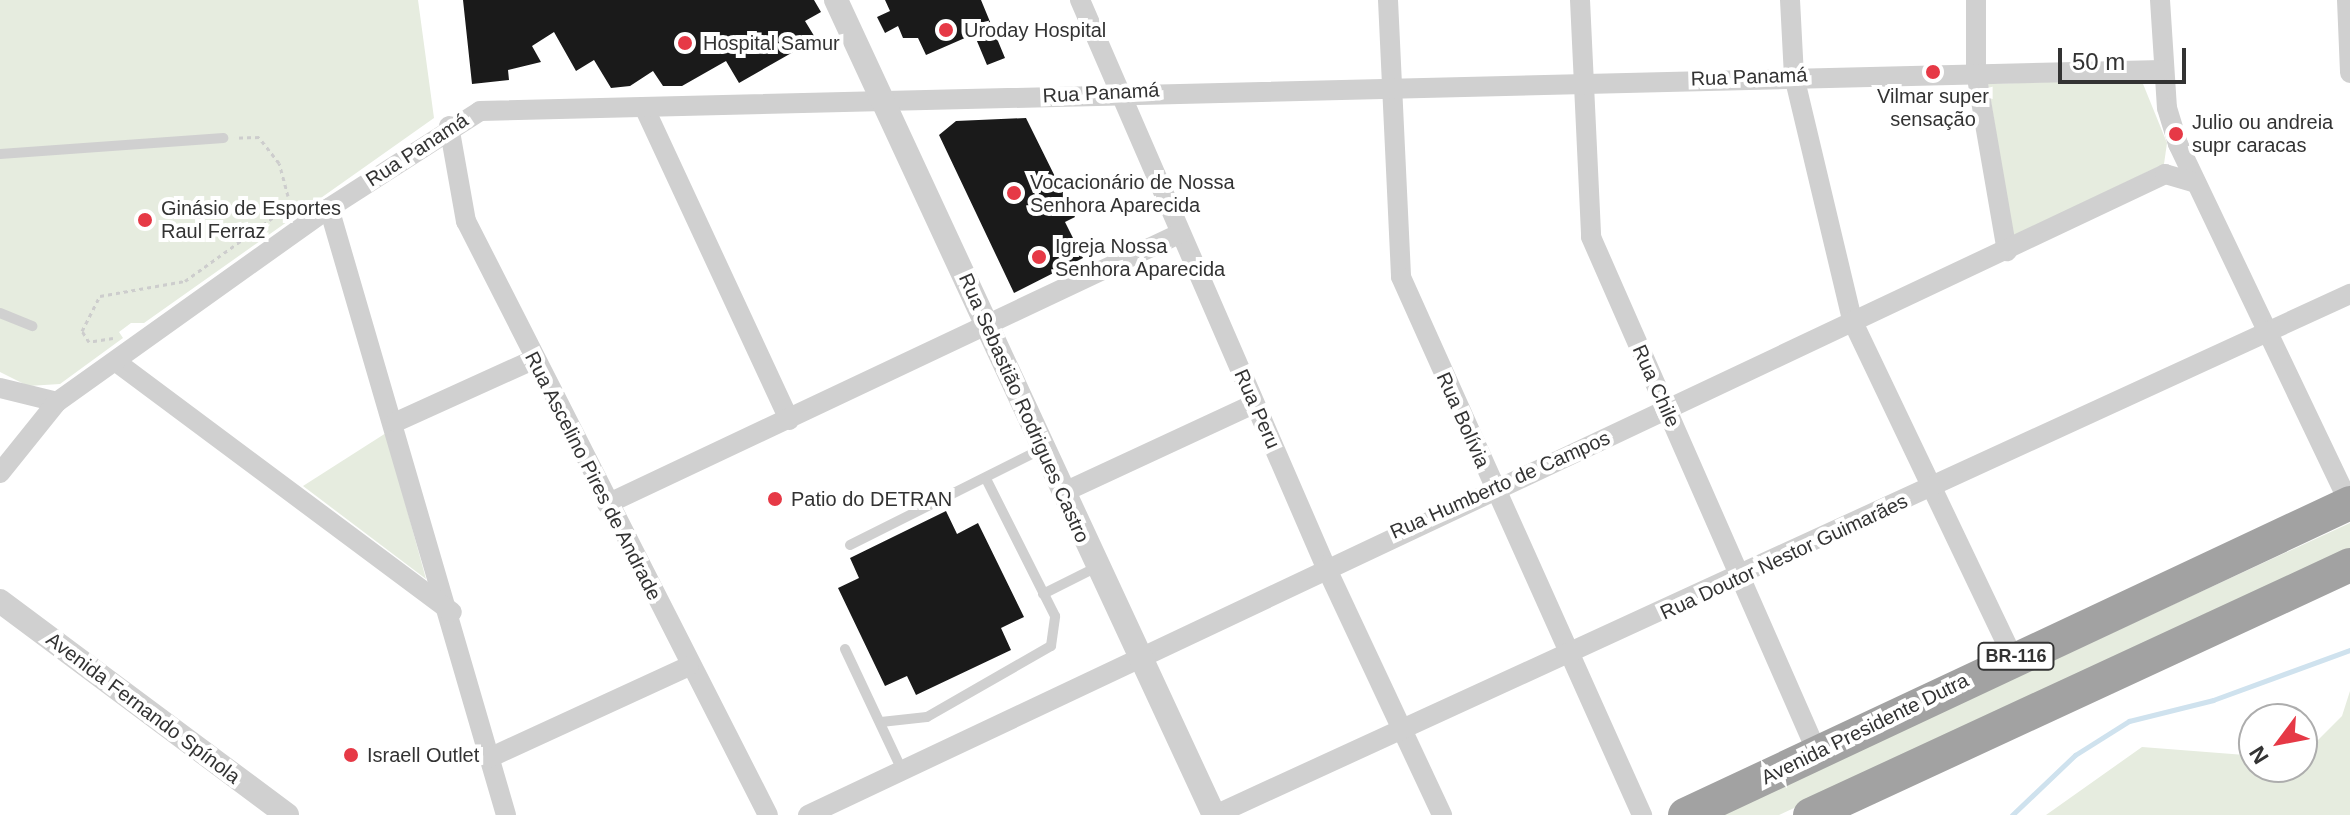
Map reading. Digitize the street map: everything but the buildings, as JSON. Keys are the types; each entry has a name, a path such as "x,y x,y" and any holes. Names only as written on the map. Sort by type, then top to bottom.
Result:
{"highway":[{"name":"Avenida Presidente Dutra","path":"1685,815 2013,658 2350,503"},
{"name":"BR-116","path":"1810,815 2350,565"}],"street":[{"name":"Rua Sebastião Rodrigues Castro","path":"836,0 1062,493 1215,815"},
{"name":"Rua Peru","path":"1080,0 1325,565 1442,815"},
{"name":"Rua Bolívia","path":"1388,0 1401,277 1567,658 1642,815"},
{"name":"Rua Chile","path":"1580,0 1591,237 1743,577 1817,752"},
{"path":"1790,0 1794,76 1852,320 2013,658"},
{"path":"1976,0 1976,72 2007,251"},
{"path":"2160,0 2163,70 2178,144 2263,332 2350,503"},
{"path":"2347,0 2350,73"},
{"name":"Rua Panamá","path":"0,473 30,428 57,402 119,364 329,208 449,126 503,107 885,104 1118,91 1391,83 2163,70"},
{"path":"644,107 789,420"},
{"name":"Rua Ascelino Pires de Andrade","path":"449,126 466,221 689,666 768,815"},
{"path":"2178,144 2165,174 2196,183"},
{"name":"Rua Humberto de Campos","path":"808,815 1325,565 1492,487 1667,411 1852,320 2007,251 2165,174"},
{"path":"329,208 452,612 506,815"},
{"path":"607,504 988,327 1179,234"},
{"name":"Rua Doutor Nestor Guimarães","path":"1215,815 1405,734 2350,294"},
{"path":"396,422 535,359"},
{"path":"119,364 452,612"},
{"path":"0,388 57,402"},
{"path":"1062,493 1254,404"},
{"path":"424,591 442,579"},
{"name":"Avenida Fernando Spínola","path":"0,601 287,815"},
{"path":"489,758 689,666"}],"lane":[{"path":"0,154 223,138"},
{"path":"0,313 33,326"},
{"path":"850,545 1042,449"},
{"path":"881,722 927,717 1051,646 1055,616 986,479"},
{"path":"1043,594 1097,567"},
{"path":"845,649 902,770"}],"path":[{"path":"120,336 84,338 100,296 185,281 282,211 285,178 270,150 259,137 223,138"}],"shaded area":[{"name":"Ginásio de Esportes Raul Ferraz","path":"0,0 418,0 434,118 144,323 131,323 119,332 123,338 60,384 28,386 0,372"},
{"path":"2141,79 2167,143 2164,164 2013,236 1988,84"},
{"path":"386,433 426,579 303,486"},
{"path":"2350,523 2350,548 1779,815 1717,815"},
{"path":"2350,691 2350,815 2046,815 2142,747 2238,754 2238,783 2318,783 2318,740 2342,716"}],"waterway":[{"path":"2012,815 2075,755 2129,721 2213,700 2350,650"}],"place":[{"name":"Uroday Hospital","path":"946,30"},
{"name":"Hospital Samur","path":"685,43"},
{"name":"Vilmar super sensação","path":"1933,72"},
{"name":"Julio ou andreia supr caracas","path":"2176,134"},
{"name":"Vocacionário de Nossa Senhora Aparecida","path":"1014,193"},
{"name":"Ginásio de Esportes Raul Ferraz","path":"145,220"},
{"name":"Igreja Nossa Senhora Aparecida","path":"1039,257"},
{"name":"Patio do DETRAN","path":"775,499"},
{"name":"Israell Outlet","path":"351,755"}]}
